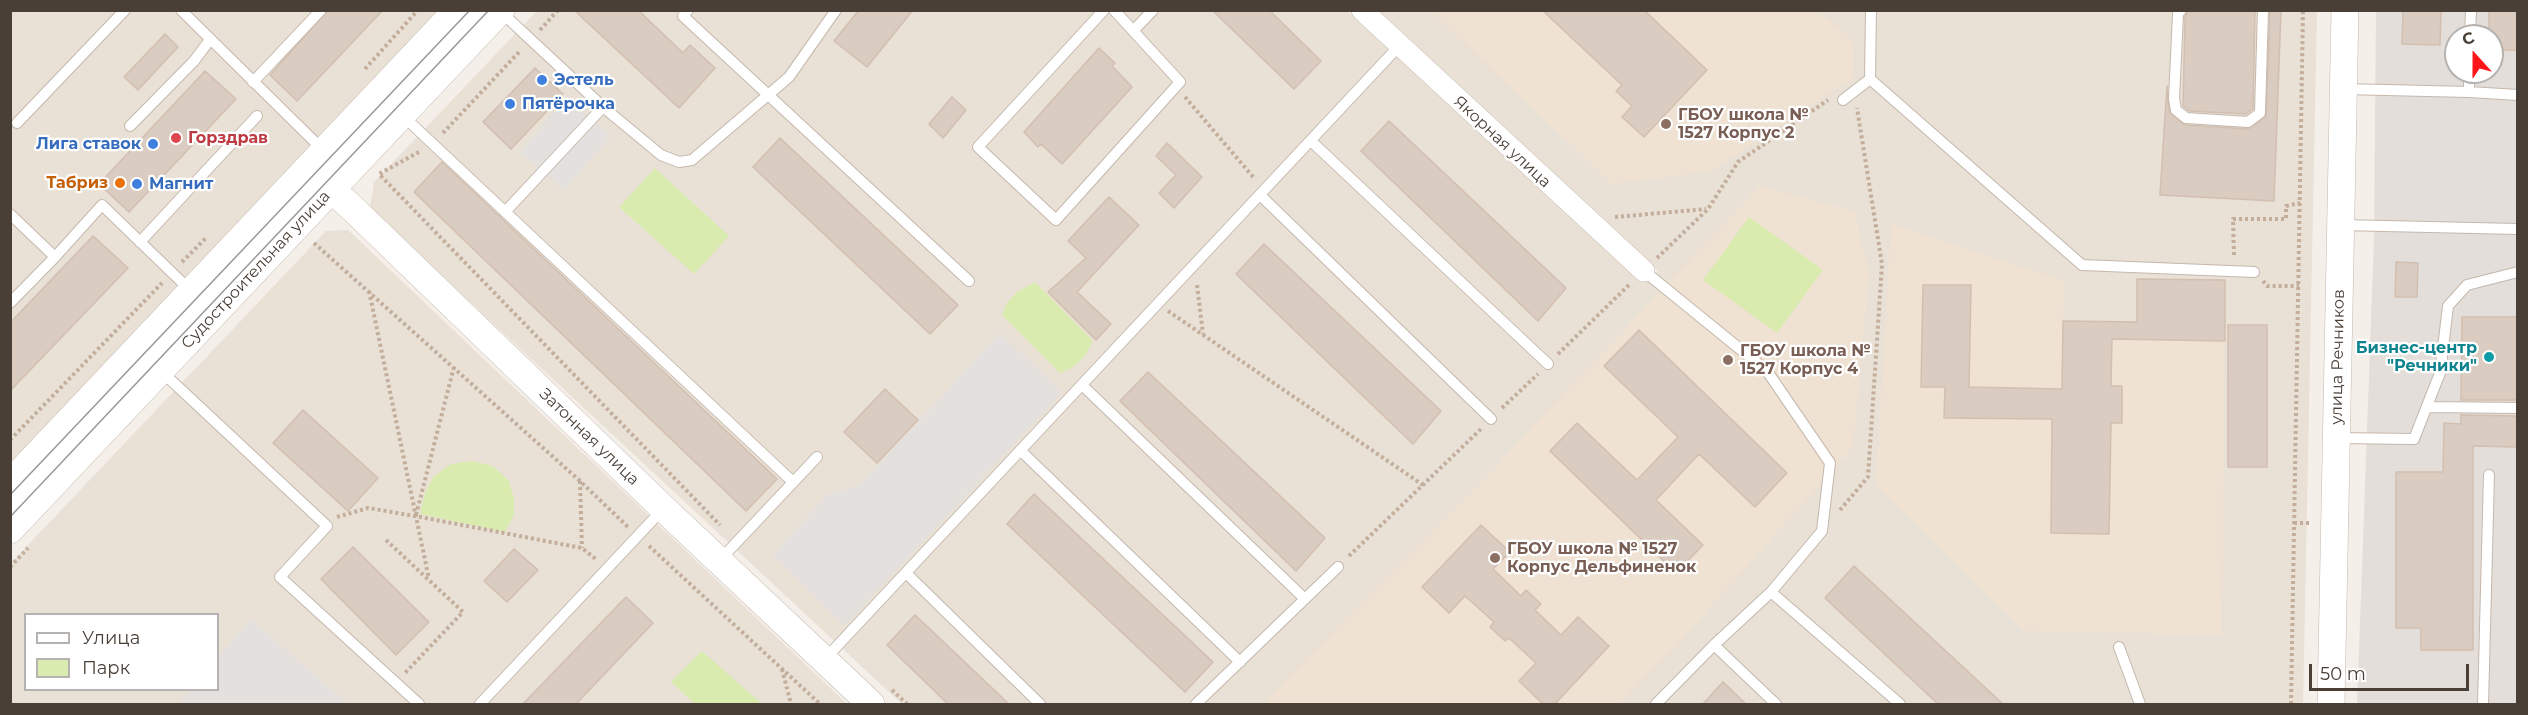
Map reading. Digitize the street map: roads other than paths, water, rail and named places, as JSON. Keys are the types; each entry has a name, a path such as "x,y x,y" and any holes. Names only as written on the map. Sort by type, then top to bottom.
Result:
{"street":[{"name":"Судостроительная улица","path":"10,530 161,371 321,172 457,10"},
{"name":"Якорная улица","path":"1362,10 1644,271"},
{"name":"улица Речников","path":"2331,705 2345,10"},
{"name":"Судостроительная улица","path":"10,483 192,291 321,172 402,115 500,11"},
{"name":"Затонная улица","path":"321,172 663,508 728,552 824,661 881,697"}],"lane":[{"path":"17,123 125,10"},
{"path":"181,10 209,41 253,82 321,172"},
{"path":"253,82 321,10"},
{"path":"10,506 321,172 479,10"},
{"path":"688,10 683,16 969,281"},
{"path":"500,11 603,106 661,155 679,162 692,160 789,77 836,10"},
{"path":"1104,10 978,147 1056,220 1180,82 1114,10"},
{"path":"1133,31 1153,10"},
{"path":"1871,10 1870,79 2082,265 2254,272"},
{"path":"2181,10 2178,14 2174,99 2176,110 2186,118 2248,122 2260,113 2264,10"},
{"path":"130,126 194,61 209,41"},
{"path":"824,661 1399,46"},
{"path":"1843,100 1870,79"},
{"path":"2469,84 2469,92"},
{"path":"2343,89 2517,95"},
{"path":"506,212 603,106"},
{"path":"402,115 794,482"},
{"path":"140,242 257,116"},
{"path":"1311,141 1548,364"},
{"path":"1262,192 1491,419"},
{"path":"10,303 102,206 192,291"},
{"path":"10,214 55,257"},
{"path":"2340,225 2517,229"},
{"path":"1644,271 1767,371 1830,463 1822,531 1770,592 1656,705"},
{"path":"2336,438 2414,439 2440,373 2448,306 2467,285 2517,272"},
{"path":"161,371 327,526 280,577 419,705"},
{"path":"1082,385 1305,599"},
{"path":"2427,407 2517,408"},
{"path":"1021,451 1240,662"},
{"path":"728,552 817,456"},
{"path":"2483,705 2489,475"},
{"path":"480,705 663,508"},
{"path":"1196,705 1338,567"},
{"path":"906,573 1040,705"},
{"path":"1770,592 1900,705"},
{"path":"1714,645 1776,705"},
{"path":"2119,647 2140,705"}],"tram line":[{"path":"10,495 470,10"},
{"path":"10,517 489,10"}],"place":[{"name":"Эстель","path":"542,80"},
{"name":"Пятёрочка","path":"510,104"},
{"name":"ГБОУ школа № 1527 Корпус 2","path":"1666,124"},
{"name":"Горздрав","path":"176,138"},
{"name":"Лига ставок","path":"153,144"},
{"name":"Табриз","path":"120,183"},
{"name":"Магнит","path":"137,184"},
{"name":"Бизнес-центр \"Речники\"","path":"2489,357"},
{"name":"ГБОУ школа № 1527 Корпус 4","path":"1728,360"},
{"name":"ГБОУ школа № 1527 Корпус Дельфиненок","path":"1495,558"}]}
